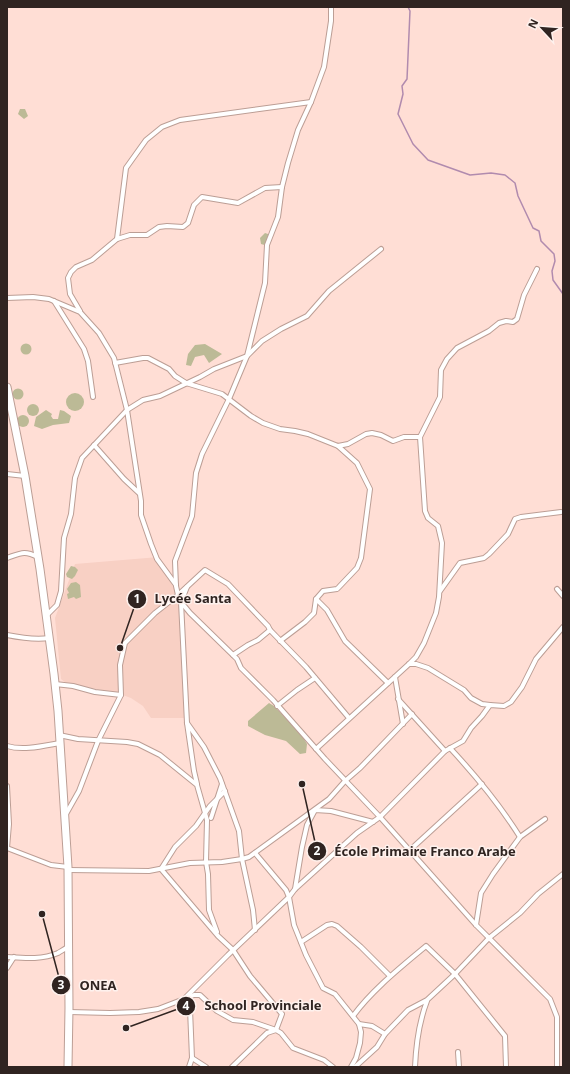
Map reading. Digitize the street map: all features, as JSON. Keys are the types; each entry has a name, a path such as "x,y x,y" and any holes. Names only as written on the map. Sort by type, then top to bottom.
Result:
{"highway":[{"path":"7,387 25,476 38,557 55,684 60,739 68,869 68,1067"}],"street":[{"path":"331,7 331,21 324,67 311,102 298,130 288,163 282,187 278,217 267,245 265,282 247,356 229,399 202,454 196,473 192,516 175,561 176,586 181,602 190,613 234,655 241,668 380,817 476,925 550,999 556,1017 557,1067"},
{"path":"117,239 126,168 146,140 162,126 180,120 311,102"},
{"path":"176,586 157,559 141,515 140,493 127,410 114,358 99,333 80,312 70,294 68,278 76,267 92,260 117,239 130,235 148,235 159,227 183,227 188,223 194,205 202,197 238,203 265,188 282,187"},
{"path":"46,615 57,605 61,591 64,538 71,514 74,478 82,458 127,410 142,400 160,396 214,369 247,356 262,341 281,329 307,316 329,291 381,249"},
{"path":"316,749 416,657 428,635 436,613 440,592 442,543 438,526 428,518 425,511 420,437 440,397 441,370 447,359 458,348 489,331 499,323 506,321 513,322 517,319 524,295 537,269"},
{"path":"7,298 33,297 49,299 80,312"},
{"path":"54,301 84,349 88,361 93,397"},
{"path":"115,363 148,358 169,369 175,376 186,383 222,394 251,416 263,423 280,429 308,434 338,446 357,463 370,489 361,558 357,568 337,589 322,591 316,599 314,613 305,622 280,640"},
{"path":"338,446 348,444 366,434 372,433 393,441 404,437 420,437"},
{"path":"94,445 124,479 140,493"},
{"path":"7,474 25,476"},
{"path":"440,592 460,563 484,558 489,554 508,534 515,519 561,512"},
{"path":"7,558 21,553 29,553 38,557"},
{"path":"65,816 79,791 98,741 121,695 120,665 125,643 155,612 178,595 205,570 228,584 306,667 349,718"},
{"path":"188,586 181,602 186,723 197,785 207,820 206,862 208,874 209,910 218,936"},
{"path":"557,589 563,596"},
{"path":"316,599 327,610 345,641 388,683"},
{"path":"409,664 416,664 428,668 464,690 471,698 482,704 504,706 511,702 522,687 536,659 563,627"},
{"path":"234,655 258,640 270,630"},
{"path":"7,635 39,640 49,638"},
{"path":"395,677 403,724"},
{"path":"278,706 297,690 315,678"},
{"path":"55,684 73,686 95,692 121,695"},
{"path":"398,699 445,751"},
{"path":"184,999 289,897 295,889 357,833 380,817 445,751 463,741 471,728 490,705"},
{"path":"7,786 9,824 7,848 51,865 68,869 149,871 190,863 242,859 255,853 329,799 412,714"},
{"path":"186,723 204,747 225,792 238,831 242,859 253,910 255,930"},
{"path":"7,746 13,748 31,747 60,739 127,742 138,744 160,755 197,785"},
{"path":"450,748 482,784 499,806 520,838"},
{"path":"211,818 222,784"},
{"path":"410,850 482,784"},
{"path":"161,869 175,847 196,826 205,813 225,792"},
{"path":"315,810 331,811 373,822"},
{"path":"295,889 307,825 315,810"},
{"path":"476,925 481,893 493,874 520,838 545,819"},
{"path":"255,853 286,890 289,897 294,925 312,968 323,988 335,994 359,1024 361,1032 360,1043 356,1058 351,1067"},
{"path":"161,869 218,936 233,950 250,976 282,1014 276,1030"},
{"path":"355,1067 377,1047 385,1034 408,1010 427,1000 455,974 489,938 520,913 538,894 563,874"},
{"path":"301,942 327,925 332,924 337,926 390,976"},
{"path":"7,957 46,957 58,953 69,946"},
{"path":"353,1016 390,976 426,946 455,974 506,1036 506,1067"},
{"path":"7,968 14,957"},
{"path":"69,1012 140,1012 158,1009 194,995 200,995 217,1011 233,1020 253,1022 276,1030 281,1033 293,1048 324,1060 333,1067"},
{"path":"184,999 190,1009 193,1067"},
{"path":"415,1067 416,1045 423,1011 427,1000"},
{"path":"359,1024 372,1026 385,1034"},
{"path":"232,1067 267,1033 276,1030"},
{"path":"458,1052 458,1067"},
{"path":"189,1067 192,1058"},
{"path":"192,1058 206,1067"}],"shaded area":[{"path":"20,109 25,109 28,116 24,119 18,114"},
{"path":"265,233 268,234 272,240 268,246 261,244 260,238"},
{"path":"26,343 30,345 32,349 30,353 26,355 22,353 20,349 22,345"},
{"path":"205,344 222,354 209,363 204,355 195,357 191,366 186,365 188,354 195,345"},
{"path":"18,388 22,390 24,394 22,398 18,400 14,398 12,394 14,390"},
{"path":"75,393 81,396 84,402 81,408 75,411 69,408 66,402 69,396"},
{"path":"33,404 37,406 39,410 37,414 33,416 29,414 27,410 29,406"},
{"path":"46,410 52,414 51,416 53,419 58,419 60,410 64,411 71,416 69,423 53,425 42,429 34,426 36,417"},
{"path":"23,415 27,417 29,421 27,425 23,427 19,425 17,421 19,417"},
{"path":"159,557 180,601 185,718 151,718 143,706 131,698 117,693 66,683 61,679 55,618 75,564"},
{"path":"71,566 78,570 72,579 67,577 66,574"},
{"path":"76,582 80,585 81,597 76,599 74,597 68,599 67,594 69,593 67,589 71,583"},
{"path":"269,703 274,706 301,734 307,744 306,753 300,754 286,741 265,735 248,726 248,721"}],"waterway":[{"path":"408,7 410,11 407,79 402,86 403,94 398,114 413,144 428,160 470,175 491,173 505,175 515,183 518,196 533,228 539,231 541,241 554,254 555,261 552,271 553,280 563,294"}],"place":[{"name":"Lycée Santa","path":"120,648"},
{"name":"École Primaire Franco Arabe","path":"302,784"},
{"name":"ONEA","path":"42,914"},
{"name":"School Provinciale","path":"126,1028"}]}
